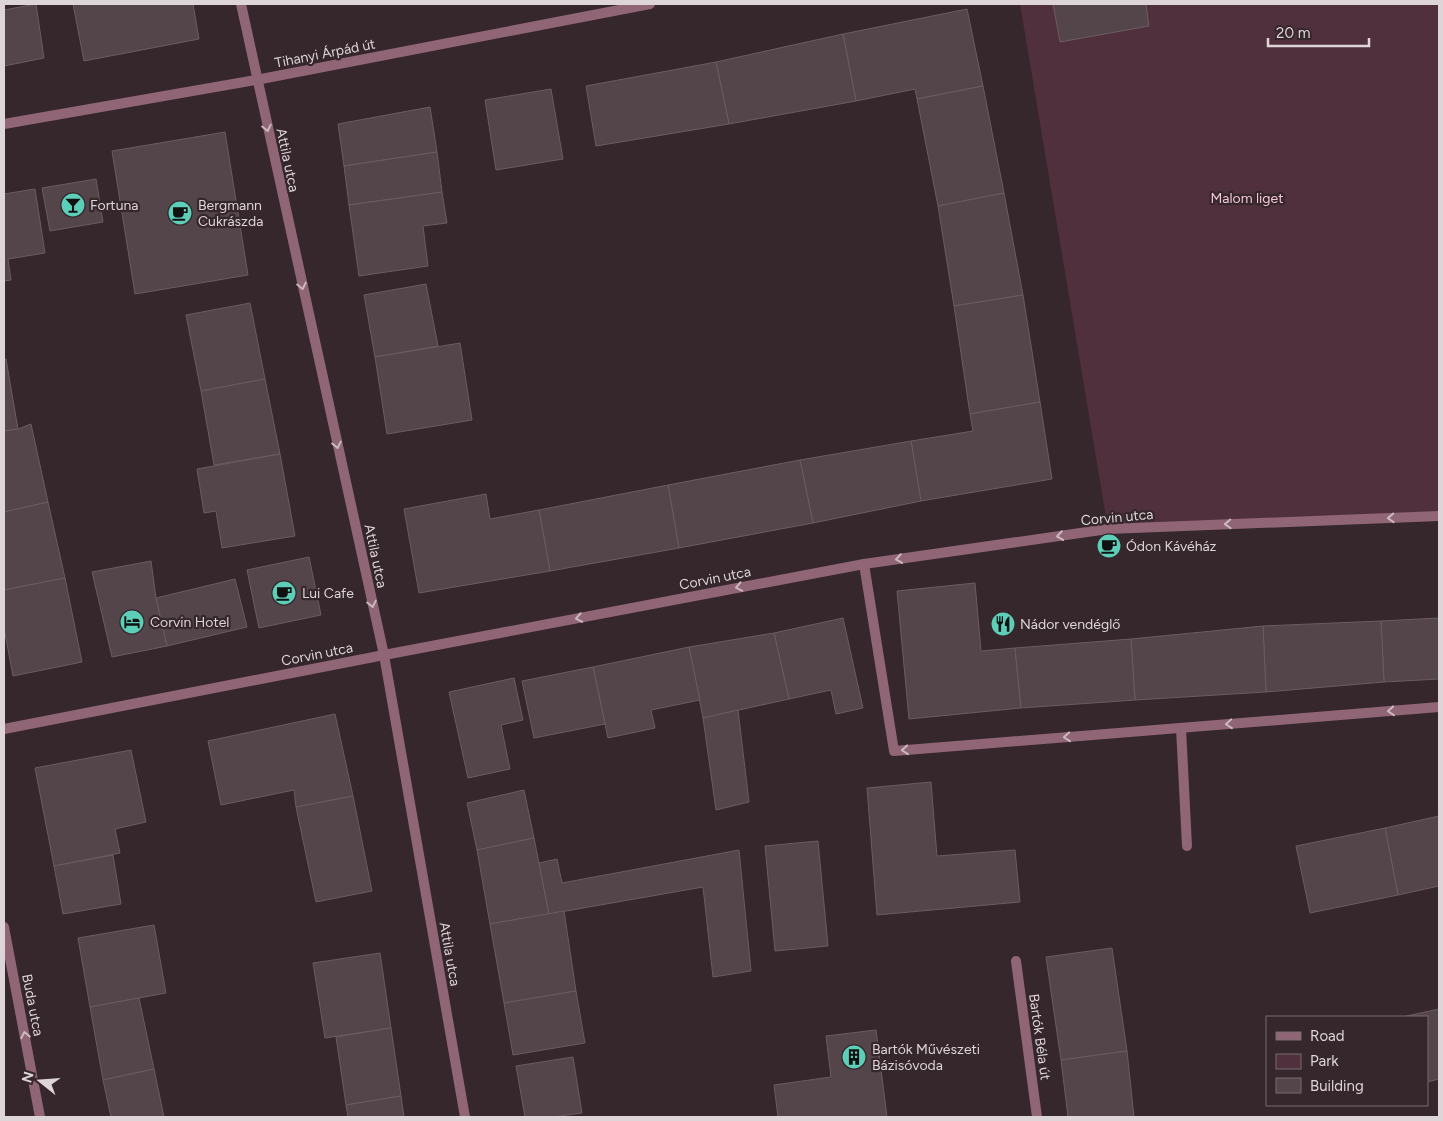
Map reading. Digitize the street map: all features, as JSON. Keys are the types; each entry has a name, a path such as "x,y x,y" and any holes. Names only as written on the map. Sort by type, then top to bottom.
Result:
{"street":[{"name":"Attila utca","path":"241,4 256,80 384,655 465,1117"},
{"name":"Tihanyi Árpád út","path":"4,124 256,80 650,4"},
{"name":"Corvin utca","path":"4,729 864,564 1108,529 1439,516"},
{"path":"864,564 894,751 1439,707"},
{"path":"1181,728 1187,846"},
{"name":"Buda utca","path":"4,926 40,1117"},
{"name":"Bartók Béla út","path":"1016,961 1037,1117"}],"green space":[{"name":"Malom liget","path":"1020,4 1439,4 1439,516 1108,529"}],"building":[{"path":"36,4 44,58 4,66 4,10"},
{"path":"73,4 193,4 199,39 84,61"},
{"path":"1053,4 1146,4 1149,26 1060,42"},
{"path":"967,9 983,86 917,99 915,89 856,101 843,34"},
{"path":"843,34 856,101 729,124 716,62"},
{"path":"716,62 729,124 596,146 586,86"},
{"path":"983,86 1004,193 938,206 917,99"},
{"path":"551,89 563,159 496,170 485,100"},
{"path":"430,107 437,152 344,166 338,124"},
{"name":"Bergmann Cukrászda","path":"225,132 248,275 135,294 112,151"},
{"path":"437,152 442,192 349,205 344,166"},
{"name":"Fortuna","path":"96,179 103,222 50,231 42,188"},
{"path":"35,189 45,253 8,259 11,280 4,281 4,194"},
{"path":"442,192 447,223 423,226 428,266 359,276 349,205"},
{"path":"1004,193 1023,295 954,306 938,206"},
{"path":"426,284 438,346 375,357 364,295"},
{"path":"1023,295 1040,402 970,414 954,306"},
{"path":"250,303 265,379 201,391 186,315"},
{"path":"460,343 472,420 387,434 375,357"},
{"path":"4,359 6,359 18,429 4,431"},
{"path":"265,379 280,454 214,465 201,391"},
{"path":"1040,402 1052,479 921,501 911,441 973,431 970,414"},
{"path":"31,424 48,502 4,512 4,431 18,429"},
{"path":"911,441 921,501 813,523 800,460"},
{"path":"280,454 295,536 222,548 216,511 204,513 197,469"},
{"path":"800,460 813,523 679,548 668,485"},
{"path":"668,485 679,548 550,571 539,510"},
{"path":"486,494 490,519 539,510 550,571 419,593 404,509"},
{"path":"48,502 65,578 4,590 4,512"},
{"name":"Lui Cafe","path":"309,557 321,615 259,628 247,570"},
{"name":"Corvin Hotel","path":"151,561 156,598 167,646 112,657 92,572"},
{"path":"65,578 82,662 13,676 4,628 4,590"},
{"path":"235,579 247,627 167,646 156,598"},
{"path":"975,583 981,651 1015,648 1021,708 909,719 897,591"},
{"path":"843,618 863,708 836,714 831,690 789,699 774,633"},
{"path":"1439,618 1439,679 1384,682 1381,621"},
{"path":"1381,621 1384,682 1266,692 1263,626"},
{"path":"1263,626 1266,692 1135,700 1131,639"},
{"path":"774,633 789,699 703,718 689,647"},
{"path":"1131,639 1135,700 1021,708 1015,648"},
{"path":"689,647 700,700 651,710 655,728 608,738 593,667"},
{"path":"593,667 605,724 534,738 522,681"},
{"path":"514,678 523,720 501,725 510,769 468,778 449,692"},
{"path":"738,710 749,802 716,810 703,718"},
{"path":"335,714 353,796 296,807 294,790 221,805 208,741"},
{"path":"131,750 146,822 115,829 120,853 54,866 35,768"},
{"path":"931,782 937,856 1015,850 1020,902 877,915 867,788"},
{"path":"524,790 534,838 477,850 467,803"},
{"path":"353,796 372,891 316,902 296,807"},
{"path":"1439,816 1439,886 1398,895 1385,828"},
{"path":"1385,828 1398,895 1310,913 1296,846"},
{"path":"534,838 549,914 490,924 477,850"},
{"path":"818,841 828,946 775,951 765,846"},
{"path":"739,850 751,971 713,977 703,887 549,914 539,863 557,859 562,883"},
{"path":"113,855 121,904 63,914 54,866"},
{"path":"564,911 576,991 504,1003 490,924"},
{"path":"154,925 166,993 90,1007 78,938"},
{"path":"1112,948 1127,1051 1061,1060 1046,957"},
{"path":"380,953 391,1028 325,1038 313,963"},
{"path":"576,991 585,1043 513,1055 504,1003"},
{"path":"139,998 154,1069 103,1080 90,1007"},
{"path":"1439,1009 1439,1079 1428,1082 1428,1016 1407,1016"},
{"path":"391,1028 401,1096 346,1105 336,1037"},
{"name":"Bartók Művészeti Bázisóvoda","path":"876,1030 887,1117 778,1117 774,1085 831,1077 826,1036"},
{"path":"1127,1051 1134,1117 1068,1117 1061,1060"},
{"path":"573,1057 582,1113 553,1117 525,1117 516,1066"},
{"path":"154,1069 164,1117 111,1117 103,1080"},
{"path":"401,1096 404,1117 348,1117 346,1105"}],"place":[{"name":"Fortuna","path":"73,205"},
{"name":"Bergmann Cukrászda","path":"180,213"},
{"name":"Ódon Kávéház","path":"1109,546"},
{"name":"Lui Cafe","path":"284,593"},
{"name":"Corvin Hotel","path":"132,622"},
{"name":"Nádor vendéglő","path":"1003,624"},
{"name":"Bartók Művészeti Bázisóvoda","path":"854,1057"}]}
